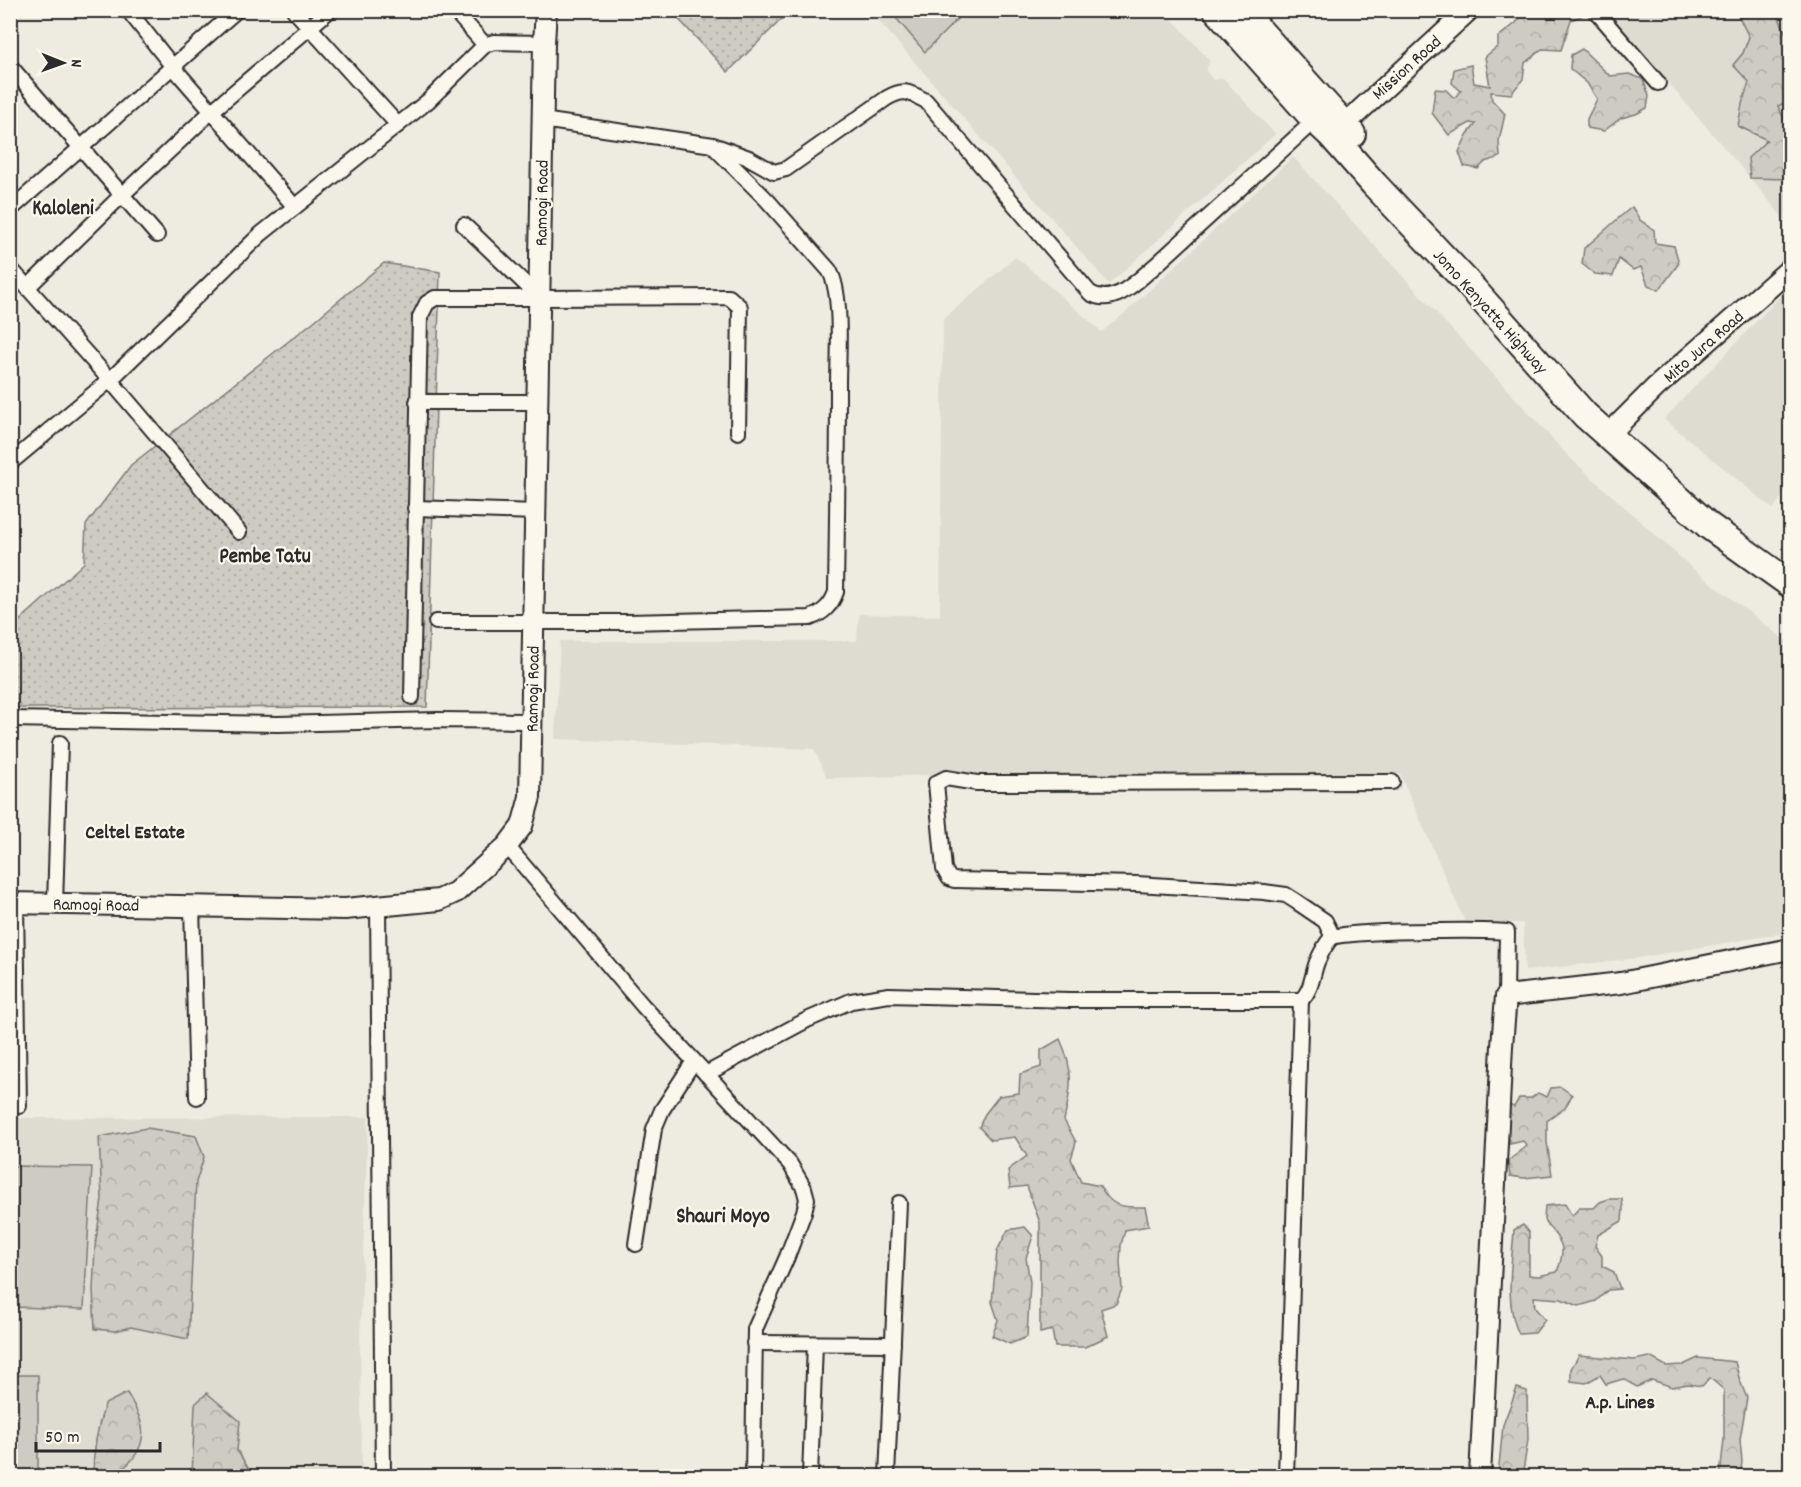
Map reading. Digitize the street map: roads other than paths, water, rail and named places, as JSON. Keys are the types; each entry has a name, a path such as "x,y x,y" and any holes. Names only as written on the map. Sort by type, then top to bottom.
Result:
{"highway":[{"name":"Jomo Kenyatta Highway","path":"1217,10 1330,127 1426,219 1671,479 1714,514 1791,567"},
{"name":"Jomo Kenyatta Highway","path":"1241,10 1374,184 1465,280 1585,415 1708,526 1791,584"}],"street":[{"path":"128,10 173,67 295,207"},
{"path":"10,210 237,10"},
{"path":"294,10 398,125"},
{"path":"28,288 122,195 212,111 330,10"},
{"path":"454,10 485,45"},
{"name":"Ramogi Road","path":"13,903 345,909 438,900 456,892 473,879 507,846 522,826 530,797 546,10"},
{"name":"Mission Road","path":"1330,127 1469,10"},
{"path":"1595,10 1658,83"},
{"path":"11,463 110,380 261,234 428,100 485,45 494,42 544,43"},
{"path":"10,66 157,235"},
{"path":"542,120 713,145 743,155 768,169 779,172 887,98 907,91 926,101 1090,293 1098,298 1109,298 1129,287 1330,127"},
{"path":"436,622 627,622 810,618 827,609 835,596 838,321 835,282 829,270 713,145"},
{"path":"464,225 540,298"},
{"path":"10,268 110,380 239,532"},
{"name":"Mito Jura Road","path":"1618,425 1656,387 1791,269"},
{"path":"412,697 420,317 427,303 435,298 729,297 741,307 738,432"},
{"path":"417,402 537,402"},
{"path":"415,508 535,512"},
{"path":"10,719 278,724 437,720 532,721"},
{"path":"55,904 60,743"},
{"path":"1333,937 1325,921 1297,902 1286,896 1264,892 1137,884 954,880 949,878 944,869 936,783 946,778 977,783 1392,782"},
{"path":"507,846 643,1006 790,1164 804,1188 807,1199 804,1212 755,1329 753,1476"},
{"path":"13,903 20,1106"},
{"path":"192,906 197,1097"},
{"path":"378,906 383,1476"},
{"path":"1333,937 1378,932 1507,932 1506,996 1480,1476"},
{"path":"1286,1476 1301,1000 1309,989 1318,960 1333,937"},
{"path":"1506,996 1621,983 1791,949"},
{"path":"706,1074 807,1020 851,1001 889,995 1104,1000 1301,1000"},
{"path":"636,1244 654,1128 662,1110 694,1061"},
{"path":"887,1476 899,1203"},
{"path":"754,1343 893,1344"},
{"path":"810,1476 815,1344"}],"district":[{"name":"Kaloleni","path":"63,207"},
{"name":"Pembe Tatu","path":"265,555"},
{"name":"Celtel Estate","path":"135,831"},
{"name":"Shauri Moyo","path":"723,1215"},
{"name":"A.p. Lines","path":"1620,1401"}]}
